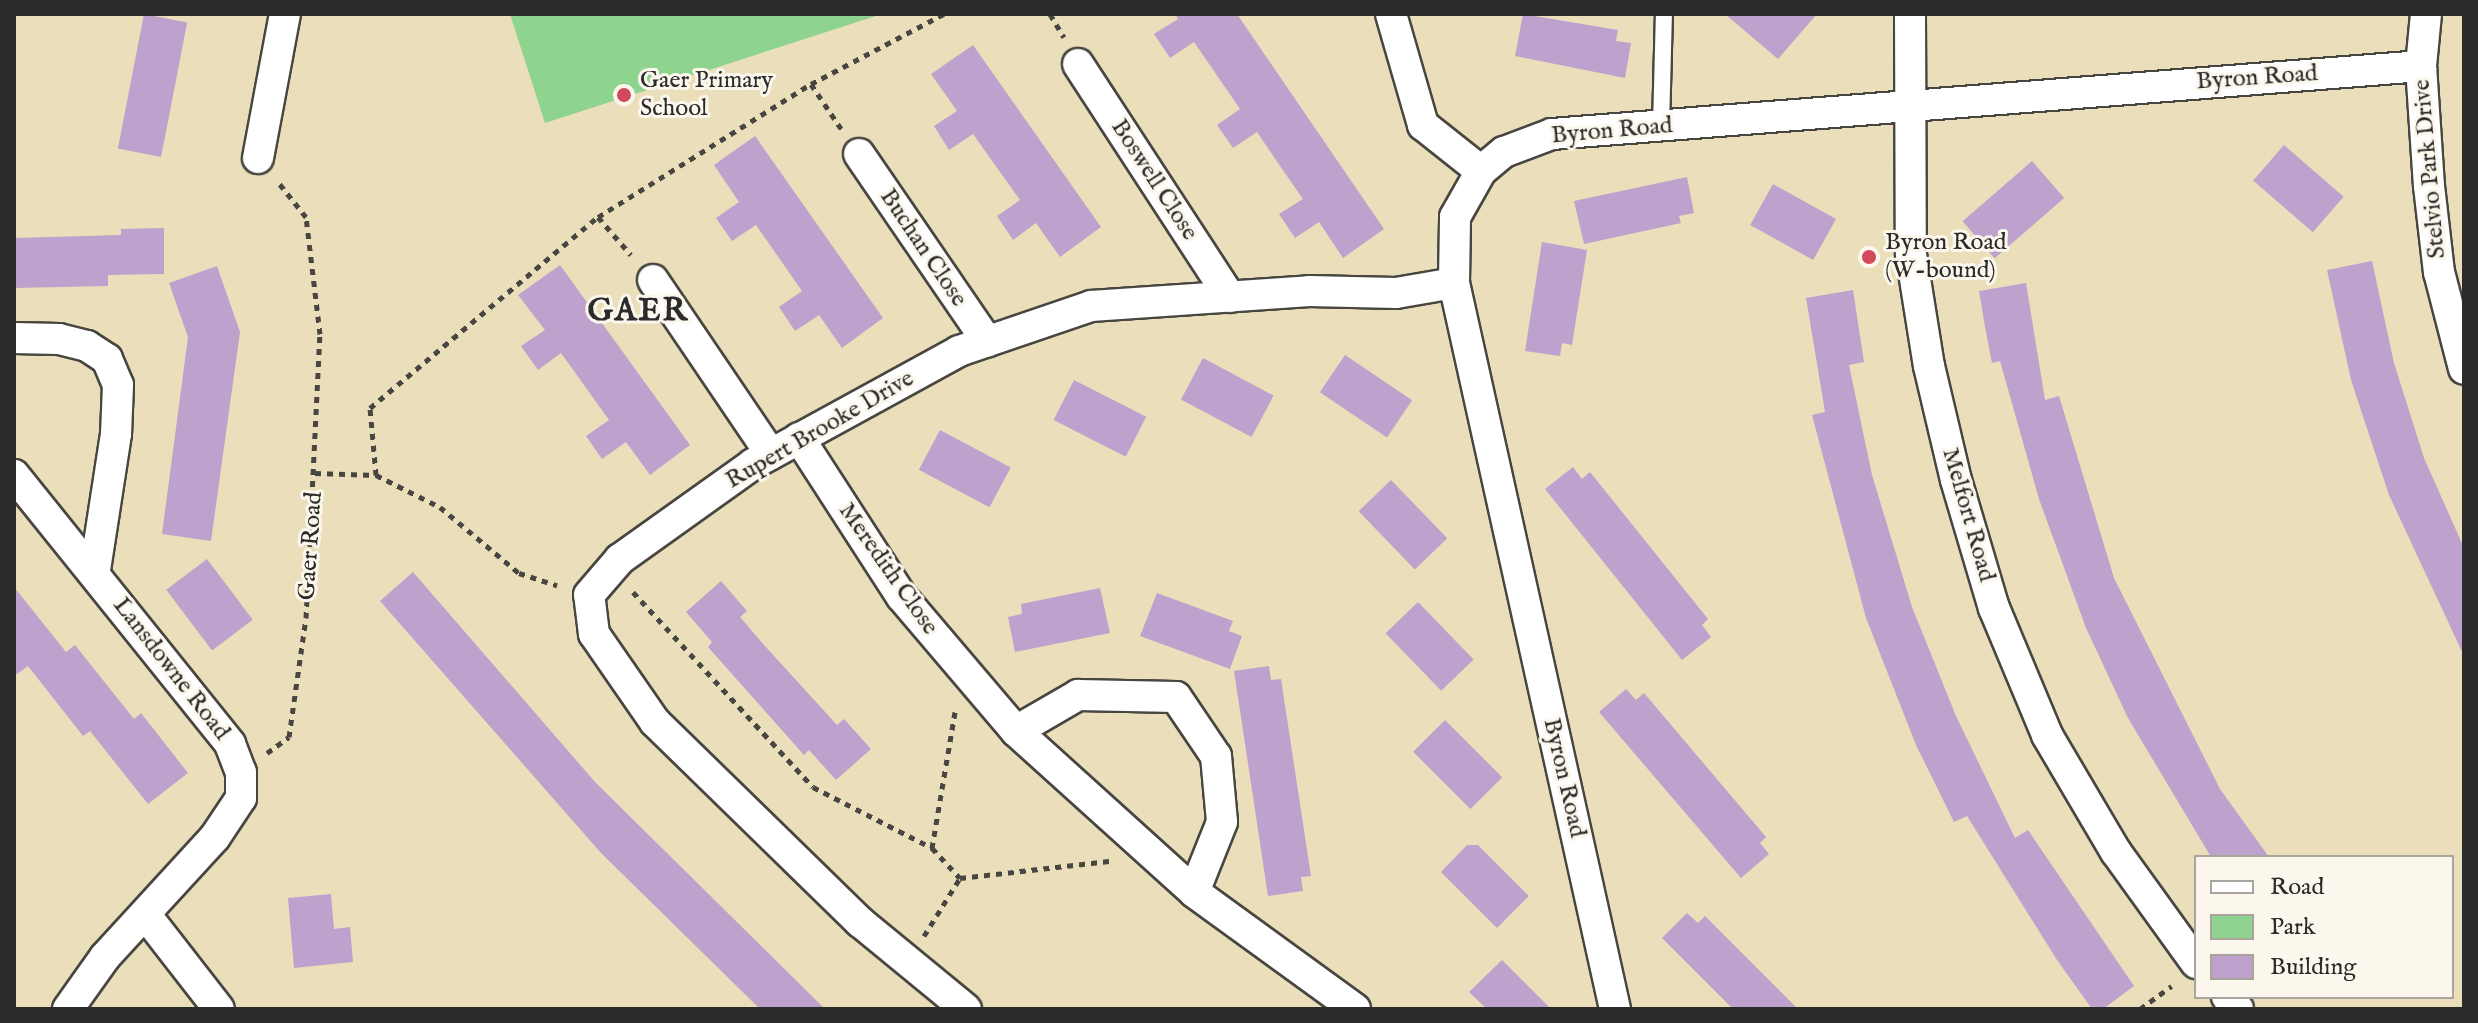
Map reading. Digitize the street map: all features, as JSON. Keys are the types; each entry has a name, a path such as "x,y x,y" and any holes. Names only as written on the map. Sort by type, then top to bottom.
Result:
{"street":[{"path":"258,158 285,14"},
{"path":"1391,14 1423,125 1481,171"},
{"name":"Melfort Road","path":"1910,14 1911,254 1929,366 1994,608 2047,735 2190,969"},
{"name":"Stelvio Park Drive","path":"2426,14 2421,66 2439,272 2464,369"},
{"name":"Boswell Close","path":"1078,64 1230,297"},
{"name":"Byron Road","path":"1615,1009 1454,283 1455,217 1481,171 1515,146 1552,134 2421,66"},
{"name":"Buchan Close","path":"859,154 987,341"},
{"path":"653,280 771,454"},
{"name":"Rupert Brooke Drive","path":"589,595 612,569 771,454 959,351 1091,306 1230,297 1396,293 1454,283"},
{"path":"14,338 59,339 87,346 107,359 118,385 116,434 95,570"},
{"name":"Meredith Close","path":"799,438 902,597 1016,731 1194,892 1355,1009"},
{"name":"Lansdowne Road","path":"14,475 95,570 230,744 241,772"},
{"path":"589,595 594,634 655,722 860,922 966,1009"},
{"path":"1016,731 1078,695 1176,697 1216,756 1218,769 1222,822 1194,892"},
{"path":"68,1009 145,914 215,837 241,798 241,772"},
{"path":"145,914 219,1009"}],"lane":[{"path":"1661,126 1664,14"}],"path":[{"path":"376,475 370,408 598,217 811,84 944,14"},
{"path":"811,84 859,154"},
{"name":"Gaer Road","path":"241,772 289,737 306,618 320,334 306,217 258,158"},
{"path":"598,217 653,280"},
{"path":"315,473 376,475 440,507 519,573 589,595"},
{"path":"612,569 813,787 932,848 960,878"},
{"path":"932,848 962,667"},
{"path":"960,878 1154,856"},
{"path":"908,961 960,878"},
{"path":"2140,1009 2190,969"}],"green space":[{"path":"510,14 882,14 545,123"}],"building":[{"path":"144,14 187,22 161,157 118,148"},
{"path":"1175,14 1237,14 1384,229 1343,258 1319,222 1295,238 1279,214 1303,199 1257,132 1233,148 1217,125 1240,109 1194,42 1170,58 1154,34 1178,19"},
{"path":"1523,14 1618,30 1616,41 1631,43 1625,78 1515,56"},
{"path":"1725,14 1817,14 1778,59"},
{"path":"973,45 1101,227 1060,257 1036,223 1013,240 997,216 1020,200 973,134 949,150 934,126 957,111 931,74"},
{"path":"755,136 883,318 842,348 819,315 795,331 779,307 802,291 756,225 732,241 716,218 739,202 714,165"},
{"path":"2284,145 2344,197 2313,232 2253,180"},
{"path":"2032,161 2064,198 1995,258 1963,221"},
{"path":"1687,177 1694,213 1679,216 1681,223 1584,244 1574,201"},
{"path":"1773,184 1836,219 1813,260 1750,225"},
{"path":"164,228 164,274 108,275 108,286 14,288 14,238 121,235 121,229"},
{"path":"1542,242 1587,250 1572,345 1562,343 1560,356 1525,351"},
{"path":"2372,261 2394,363 2424,458 2464,548 2464,656 2389,495 2351,380 2327,270"},
{"path":"560,265 690,445 650,475 626,442 602,459 586,436 609,420 561,353 538,370 521,346 545,330 518,295"},
{"path":"217,266 240,332 211,541 162,534 188,337 169,283"},
{"path":"2026,283 2045,400 2059,396 2114,578 2220,789 2268,855 2210,855 2128,718 2086,628 2039,499 2000,361 1992,363 1979,291"},
{"path":"1853,290 1864,362 1849,365 1872,475 1912,607 1956,716 2015,838 2028,830 2134,986 2103,1009 2092,1009 2057,960 1967,816 1954,822 1916,745 1866,618 1812,415 1825,412 1806,298"},
{"path":"1345,355 1412,400 1387,438 1320,392"},
{"path":"1203,358 1274,396 1252,437 1181,399"},
{"path":"1074,380 1146,417 1126,457 1054,420"},
{"path":"940,430 1011,468 990,507 919,470"},
{"path":"1573,467 1582,479 1590,472 1708,619 1702,625 1711,637 1682,660 1545,489"},
{"path":"1391,480 1447,538 1415,570 1359,511"},
{"path":"207,559 253,620 212,650 166,590"},
{"path":"413,572 595,782 825,1009 760,1009 601,853 380,601"},
{"path":"721,581 747,611 740,617 764,645 837,725 844,719 871,749 836,780 809,750 804,755 708,647 712,642 686,612"},
{"path":"14,587 66,652 75,645 134,719 141,713 188,773 148,804 90,731 83,736 28,666 14,676"},
{"path":"1100,588 1110,633 1015,652 1008,617 1022,614 1021,604"},
{"path":"1157,593 1233,621 1229,631 1242,636 1230,669 1140,636"},
{"path":"1418,602 1474,660 1441,691 1386,633"},
{"path":"1269,666 1271,680 1281,679 1311,876 1301,877 1303,891 1268,896 1234,671"},
{"path":"1626,689 1636,700 1644,693 1766,837 1760,843 1769,854 1741,878 1599,712"},
{"path":"1445,720 1502,777 1470,809 1413,752"},
{"path":"1467,845 1478,845 1529,896 1497,928 1441,872"},
{"path":"331,894 334,929 350,927 353,962 294,968 288,898"},
{"path":"1687,913 1698,923 1705,916 1798,1009 1733,1009 1662,938"},
{"path":"1502,960 1551,1009 1487,1009 1469,992"}],"place":[{"name":"Gaer Primary School","path":"624,95"},
{"name":"Byron Road (W-bound)","path":"1869,257"}],"district":[{"name":"GAER","path":"638,312"}]}
